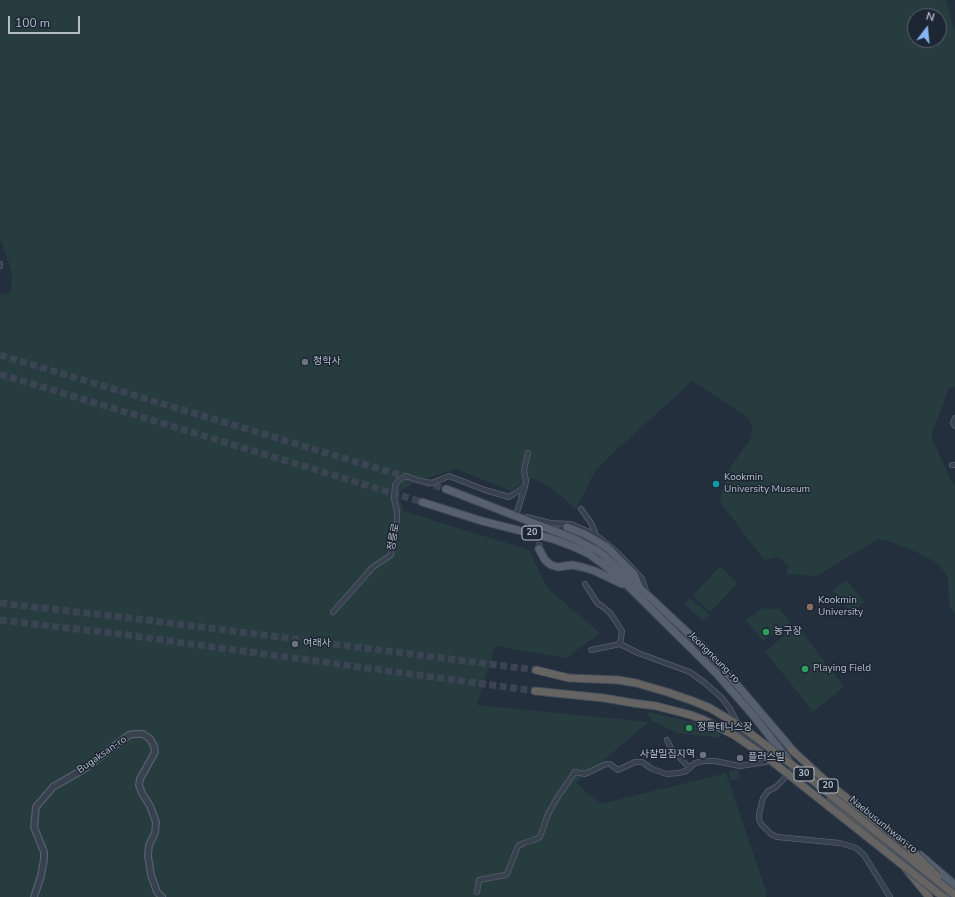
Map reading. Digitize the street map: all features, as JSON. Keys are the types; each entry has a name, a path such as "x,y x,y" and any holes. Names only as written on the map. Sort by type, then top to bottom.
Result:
{"highway":[{"name":"Naebusunhwan-ro","path":"536,670 569,678 618,680 636,683 667,692 710,708 743,728 954,892"},
{"name":"Naebusunhwan-ro","path":"535,691 604,698 656,706 691,715 734,735 769,759 943,897"},
{"path":"792,750 829,784 905,844 954,892"},
{"path":"846,812 900,860 929,897"}],"main road":[{"name":"Jeongneung-ro","path":"446,489 587,545 600,552 687,631 721,666 812,773 872,820 893,832"},
{"name":"Jeongneung-ro","path":"422,502 482,521 553,539 589,554 603,564 629,587 720,678 811,784 846,812 954,892"},
{"path":"567,527 585,534 607,547 634,574 640,588"},
{"path":"539,549 545,560 551,565 558,567 572,565 582,567 600,573 629,587"},
{"path":"650,609 661,612 682,633 686,635 687,631"},
{"name":"Jeongneung-ro","path":"792,750 893,832 954,892"},
{"name":"Jeongneung-ro","path":"846,800 875,817"}],"street":[{"path":"955,418 953,423 955,426"},
{"path":"516,515 525,487 526,481 524,470 528,453"},
{"name":"정릉로","path":"333,612 373,567 391,555 397,526 397,511 394,499 394,490 395,485 399,480 406,476 432,483 449,476 485,490 509,497 525,487"},
{"name":"Jeongneung-ro","path":"476,501 516,515 550,523 571,524 596,535 618,553 636,572 642,579 647,594"},
{"name":"Jeongneung-ro","path":"581,509 591,523 596,535"},
{"path":"585,584 598,604 610,613 617,623 622,632 620,644"},
{"path":"591,650 620,644 665,664 690,672 705,683 722,698 730,709 742,732 777,757 795,767 763,798 759,817 762,824 771,834 777,837 840,843 856,848 864,855 890,897"},
{"name":"Bugaksan-ro","path":"34,897 41,876 44,859 44,852 34,827 36,807 52,787 84,769 114,748 128,735 134,734 143,734 150,739 154,746 155,752 140,779 139,786 150,806 156,822 156,833 150,845 148,856 151,875 157,892 162,897"},
{"path":"667,740 672,750 690,768"},
{"path":"477,892 479,880 507,874 518,846 540,836 556,798 575,772 585,774 606,764 610,764 618,770 635,762 642,762 652,769 667,774 686,771 695,764 703,761 716,761 740,766 766,762 777,757"}],"green space":[{"path":"0,0 946,0 955,32 955,387 949,388 931,436 951,480 955,485 955,613 949,606 948,580 945,572 934,561 910,549 891,542 878,539 816,576 787,574 788,565 777,557 764,560 720,502 727,472 751,438 752,430 750,419 692,381 597,468 576,509 554,490 532,478 511,491 456,469 418,481 399,492 403,511 529,550 547,588 600,633 566,658 495,646 477,705 649,722 576,783 601,804 726,773 767,894 766,897 0,897 0,294 11,293 12,273 0,238"},
{"path":"720,566 738,583 710,612 693,596"},
{"path":"847,580 864,602 851,613 833,590"},
{"path":"690,598 710,615 703,621 684,604"},
{"name":"농구장","path":"763,608 780,609 790,623 763,641 746,620"},
{"name":"Playing Field","path":"797,626 844,687 813,712 765,651"},
{"name":"정릉테니스장","path":"647,712 700,724 720,734 720,738 678,733 652,721"},
{"path":"738,770 740,779 730,780 729,771"}],"tunnel":[{"path":"0,355 410,478"},
{"path":"0,374 422,502"},
{"path":"424,482 446,489"},
{"path":"539,549 540,535 544,529 552,526 567,527"},
{"path":"0,603 147,620 536,670"},
{"path":"0,620 119,634 535,691"}],"place":[{"name":"청학사","path":"305,362"},
{"name":"Kookmin University Museum","path":"716,484"},
{"name":"Kookmin University","path":"810,607"},
{"name":"농구장","path":"766,632"},
{"name":"여래사","path":"295,644"},
{"name":"Playing Field","path":"805,669"},
{"name":"정릉테니스장","path":"689,728"},
{"name":"사찰밀집지역","path":"703,755"},
{"name":"플러스빌","path":"740,758"}]}
